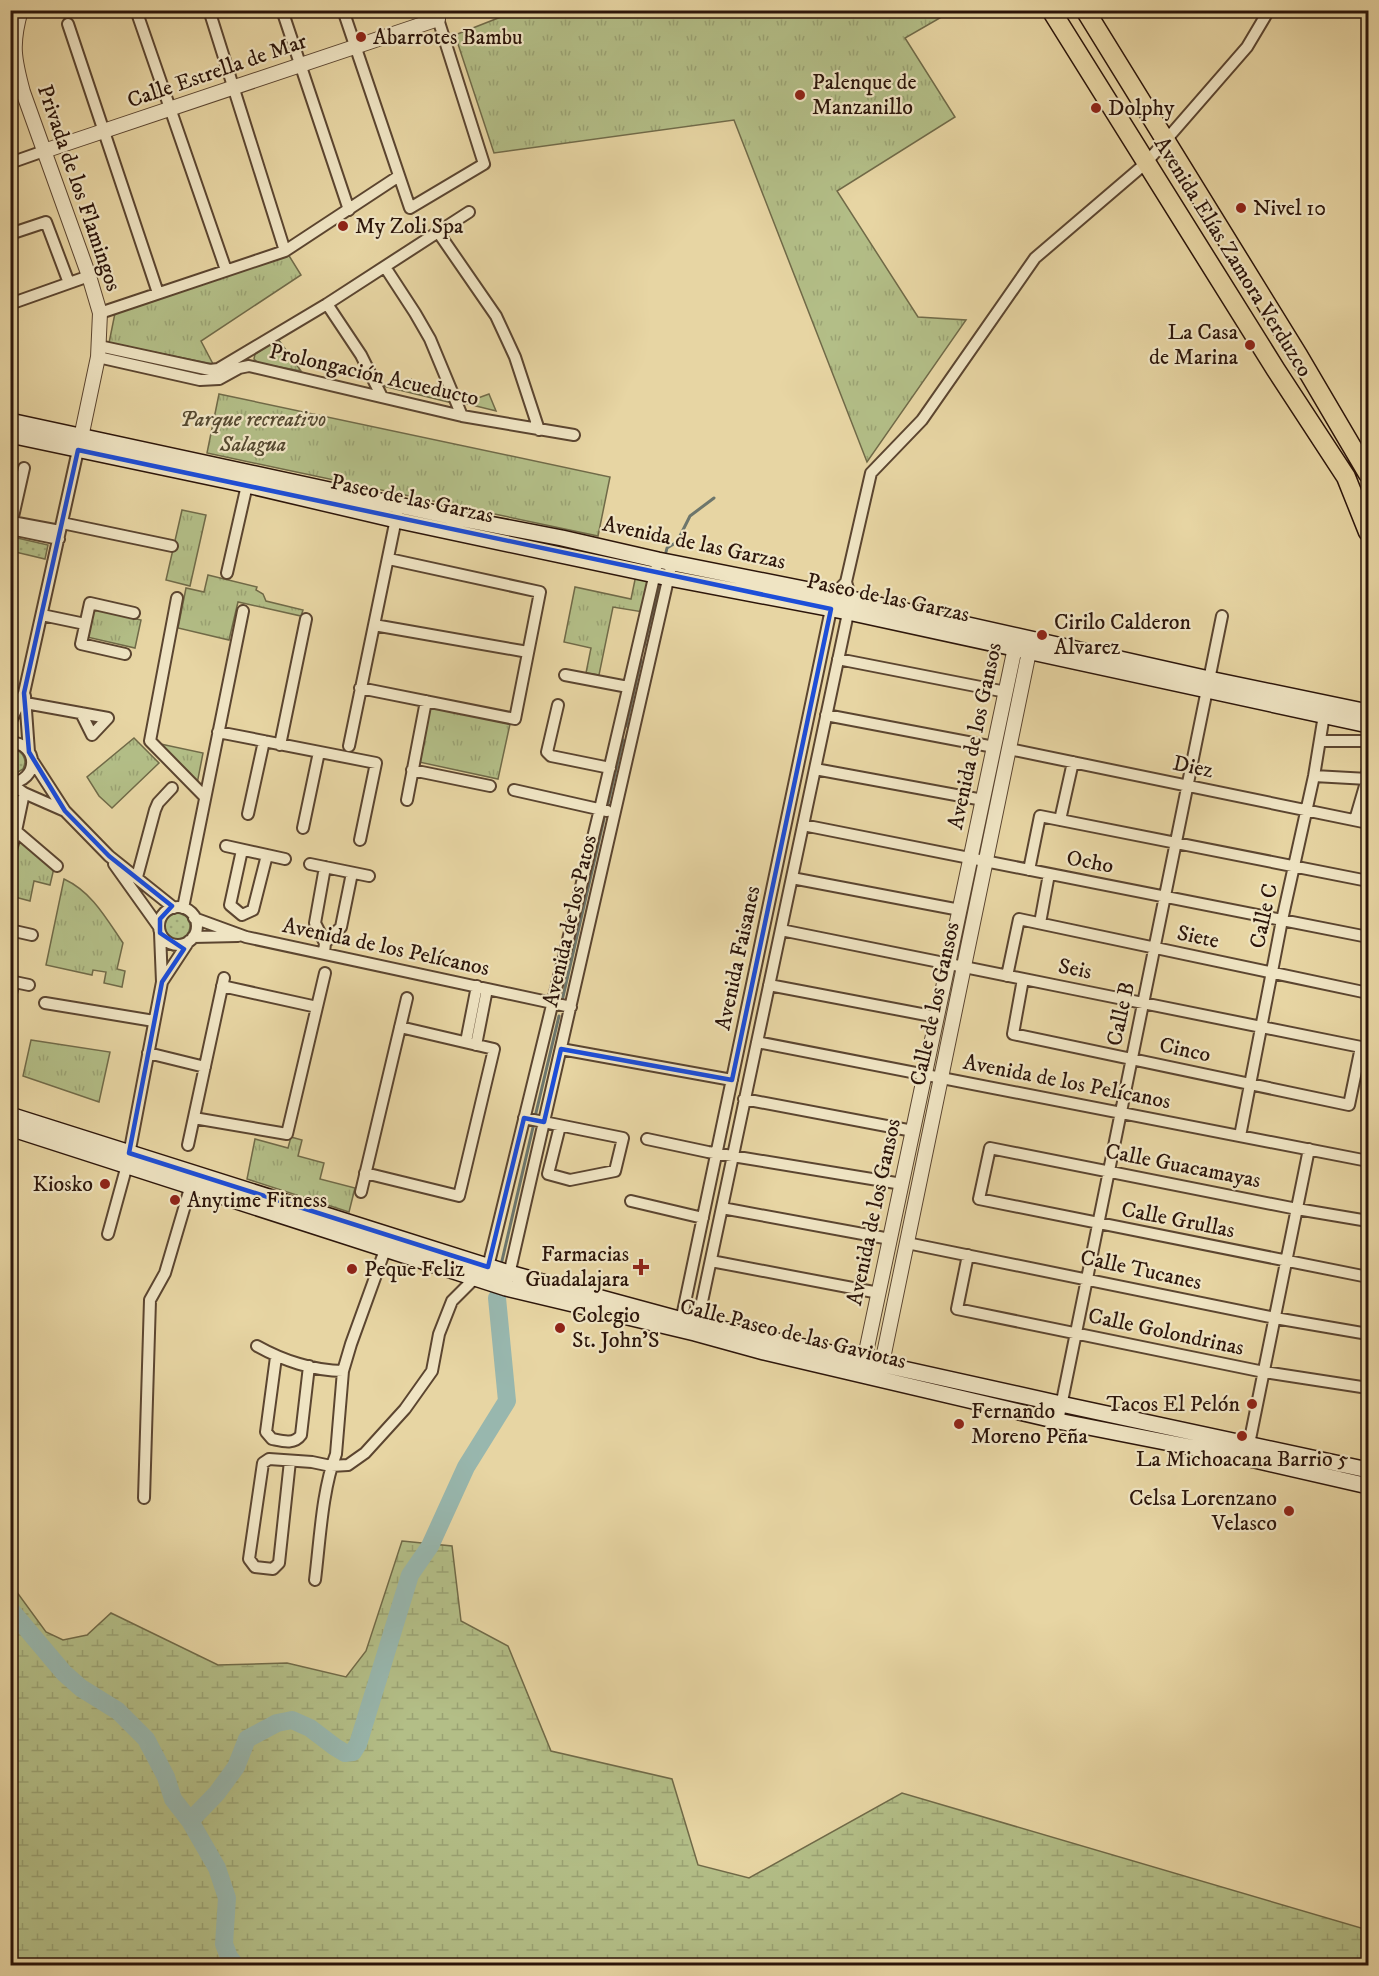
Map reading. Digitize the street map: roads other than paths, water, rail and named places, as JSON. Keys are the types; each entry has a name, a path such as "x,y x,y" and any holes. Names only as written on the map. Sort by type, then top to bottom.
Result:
{"main road":[{"name":"Avenida Elías Zamora Verduzco","path":"1051,10 1276,370 1346,477 1368,531"},
{"name":"Avenida Elías Zamora Verduzco","path":"1085,10 1299,356 1368,474"},
{"name":"Avenida de las Garzas","path":"10,421 80,443 398,513 562,538 663,569 850,605 1325,710 1368,712"},
{"name":"Paseo de las Garzas","path":"10,435 80,443 247,485 398,513"},
{"path":"1325,710 1368,725"},
{"name":"Calle Paseo de las Gaviotas","path":"10,1115 191,1185 385,1250 696,1328 765,1352 880,1371 1058,1421 1368,1470"},
{"name":"Calle Paseo de las Gaviotas","path":"10,1128 128,1159 483,1275"},
{"name":"Calle Paseo de las Gaviotas","path":"880,1371 1061,1404 1247,1451 1368,1486"}],"street":[{"name":"Privada de los Flamingos","path":"21,10 14,42 17,94 44,152 90,276 100,313 98,351 80,443"},
{"path":"136,10 226,270"},
{"path":"209,10 285,250"},
{"path":"282,10 349,210"},
{"path":"343,10 410,207 484,164 436,15"},
{"path":"832,602 846,582 871,473 922,420 1035,258 1146,163 1247,47 1269,10"},
{"name":"Calle Estrella de Mar","path":"10,163 356,47 436,15"},
{"path":"68,24 158,293"},
{"path":"100,313 285,250 399,176"},
{"name":"Prolongación Acueducto","path":"98,351 181,376 200,380 219,379 229,369 470,212"},
{"path":"10,234 46,222 69,283"},
{"path":"438,232 496,316 515,357 539,430"},
{"path":"385,267 430,339 462,416"},
{"path":"10,304 90,276"},
{"path":"327,304 361,355 382,396"},
{"name":"Prolongación Acueducto","path":"98,351 210,370 249,366 462,416 574,435"},
{"path":"181,376 183,364"},
{"path":"10,723 23,699 80,443"},
{"path":"24,468 15,485 11,527 172,546"},
{"path":"227,573 247,485"},
{"path":"349,746 398,513"},
{"path":"360,688 515,719 540,592 388,559"},
{"name":"Avenida de los Patos","path":"483,1275 524,1118 628,687 663,569"},
{"name":"Avenida de los Patos","path":"508,1280 615,813 663,569"},
{"path":"846,582 850,605"},
{"path":"177,598 150,741 205,797"},
{"name":"Avenida Faisanes","path":"681,1325 832,602"},
{"path":"125,654 81,644 90,603 134,613"},
{"name":"Avenida Faisanes","path":"696,1328 850,605"},
{"path":"178,908 205,797 243,611"},
{"name":"Calle B","path":"1058,1421 1222,616"},
{"path":"41,618 85,627"},
{"path":"280,745 306,620"},
{"path":"374,625 528,652"},
{"name":"Avenida de los Gansos","path":"863,1367 1006,692 1023,644"},
{"name":"Calle de los Gansos","path":"880,1371 1009,749 1023,644"},
{"path":"838,660 1006,692"},
{"path":"565,675 628,687"},
{"path":"23,699 81,713"},
{"path":"10,783 27,777 32,766 23,699"},
{"path":"407,800 426,701"},
{"path":"558,705 547,752 551,756 610,768"},
{"name":"Calle C","path":"1240,1136 1282,920 1314,776 1325,710"},
{"path":"826,715 994,747"},
{"path":"218,732 376,763 360,840"},
{"path":"248,814 264,741"},
{"path":"1320,741 1368,741"},
{"path":"10,742 20,743 31,756 65,811 109,856 194,918 196,929 162,982"},
{"name":"Diez","path":"1009,749 1368,823"},
{"path":"303,828 319,752"},
{"path":"1060,820 1073,762"},
{"path":"815,769 983,800"},
{"path":"412,770 490,786"},
{"path":"1314,776 1368,775 1355,820"},
{"path":"10,783 24,793 65,811"},
{"path":"137,877 155,810 158,803 172,789"},
{"path":"514,790 615,813"},
{"path":"10,854 24,793"},
{"path":"1029,870 1040,816 1368,881"},
{"name":"Ocho","path":"803,825 1368,937"},
{"path":"16,831 57,866"},
{"path":"226,846 285,859"},
{"path":"242,850 230,905 242,915"},
{"path":"242,915 253,910 267,855"},
{"path":"109,856 167,942 184,944 191,939 240,935 242,915"},
{"path":"310,864 369,876"},
{"path":"324,948 315,923 325,867"},
{"path":"324,948 341,927 352,873"},
{"path":"1040,923 1049,874"},
{"path":"792,878 960,910"},
{"path":"108,1234 128,1159 162,982 160,930 163,915 178,908"},
{"name":"Avenida de los Pelícanos","path":"194,918 240,935 324,948 482,988 570,1007"},
{"name":"Siete","path":"1007,975 1019,919 1368,993"},
{"path":"10,930 32,935"},
{"name":"Seis","path":"781,930 1361,1047 1349,1105"},
{"path":"194,1118 287,1134 325,973"},
{"name":"Cinco","path":"1023,979 1013,1034 1349,1105"},
{"path":"10,997 12,981 29,985"},
{"path":"188,1144 223,982 317,1007"},
{"path":"769,985 937,1017"},
{"path":"471,1043 482,988"},
{"path":"361,1192 407,998"},
{"path":"45,1003 154,1021"},
{"path":"365,1173 459,1196 494,1049 400,1027"},
{"name":"Avenida de los Pelícanos","path":"757,1042 1368,1161"},
{"path":"561,1049 732,1080"},
{"path":"148,1053 205,1066"},
{"path":"744,1099 913,1131"},
{"path":"524,1118 623,1138 615,1172 570,1180 548,1174 560,1126"},
{"path":"647,1139 902,1184"},
{"name":"Calle Guacamayas","path":"980,1199 990,1148 1368,1221"},
{"path":"1247,1451 1309,1149"},
{"path":"144,1498 150,1300 165,1273 191,1185"},
{"name":"Calle Grullas","path":"980,1199 1368,1277"},
{"path":"631,1201 703,1218"},
{"path":"722,1208 890,1239"},
{"name":"Calle Tucanes","path":"907,1243 1275,1318 1368,1334"},
{"path":"315,1580 331,1466 336,1454 344,1371 351,1344 385,1250"},
{"name":"Calle Golondrinas","path":"968,1255 957,1309 1264,1372 1368,1388"},
{"path":"711,1261 879,1293"},
{"path":"290,1461 279,1563 273,1569 255,1567 249,1559 263,1463 269,1459 312,1462 331,1466 348,1465 365,1453 405,1409 432,1371 439,1334 452,1301 483,1275"},
{"path":"257,1346 276,1357 329,1371 344,1371"},
{"path":"276,1357 266,1432 272,1439 292,1442 301,1435 309,1366"}],"waterway":[{"path":"666,552 667,548 677,542 690,516 714,498"},
{"path":"644,646 660,581"},
{"path":"626,726 641,660"},
{"path":"608,803 623,740"},
{"path":"562,1001 604,819"},
{"path":"535,1117 559,1016"},
{"path":"501,1265 534,1123"},
{"path":"497,1298 498,1291"},
{"path":"190,1821 217,1793 236,1767 247,1739 277,1723 292,1720 310,1728 345,1753 353,1752 358,1744 410,1575 430,1546 466,1467 507,1401 497,1298"},
{"path":"10,1609 64,1673 81,1688 118,1711 146,1739 166,1777 173,1799 190,1821 217,1868 227,1898 224,1944 229,1957 236,1966"}],"place":[{"name":"Abarrotes Bambu","path":"361,37"},
{"name":"Palenque de Manzanillo","path":"800,95"},
{"name":"Dolphy","path":"1096,108"},
{"name":"Nivel 10","path":"1241,208"},
{"name":"My Zoli Spa","path":"343,226"},
{"name":"La Casa de Marina","path":"1250,345"},
{"name":"Cirilo Calderon Alvarez","path":"1042,635"},
{"name":"Kiosko","path":"105,1184"},
{"name":"Anytime Fitness","path":"175,1200"},
{"name":"Farmacias Guadalajara","path":"641,1267"},
{"name":"Peque Feliz","path":"352,1269"},
{"name":"Colegio St. John'S","path":"560,1328"},
{"name":"Tacos El Pelón","path":"1252,1404"},
{"name":"Fernando Moreno Peña","path":"959,1424"},
{"name":"La Michoacana Barrio 5","path":"1242,1436"},
{"name":"Celsa Lorenzano Velasco","path":"1289,1511"}],"park label":[{"name":"Parque recreativo Salagua","path":"253,432"}]}
